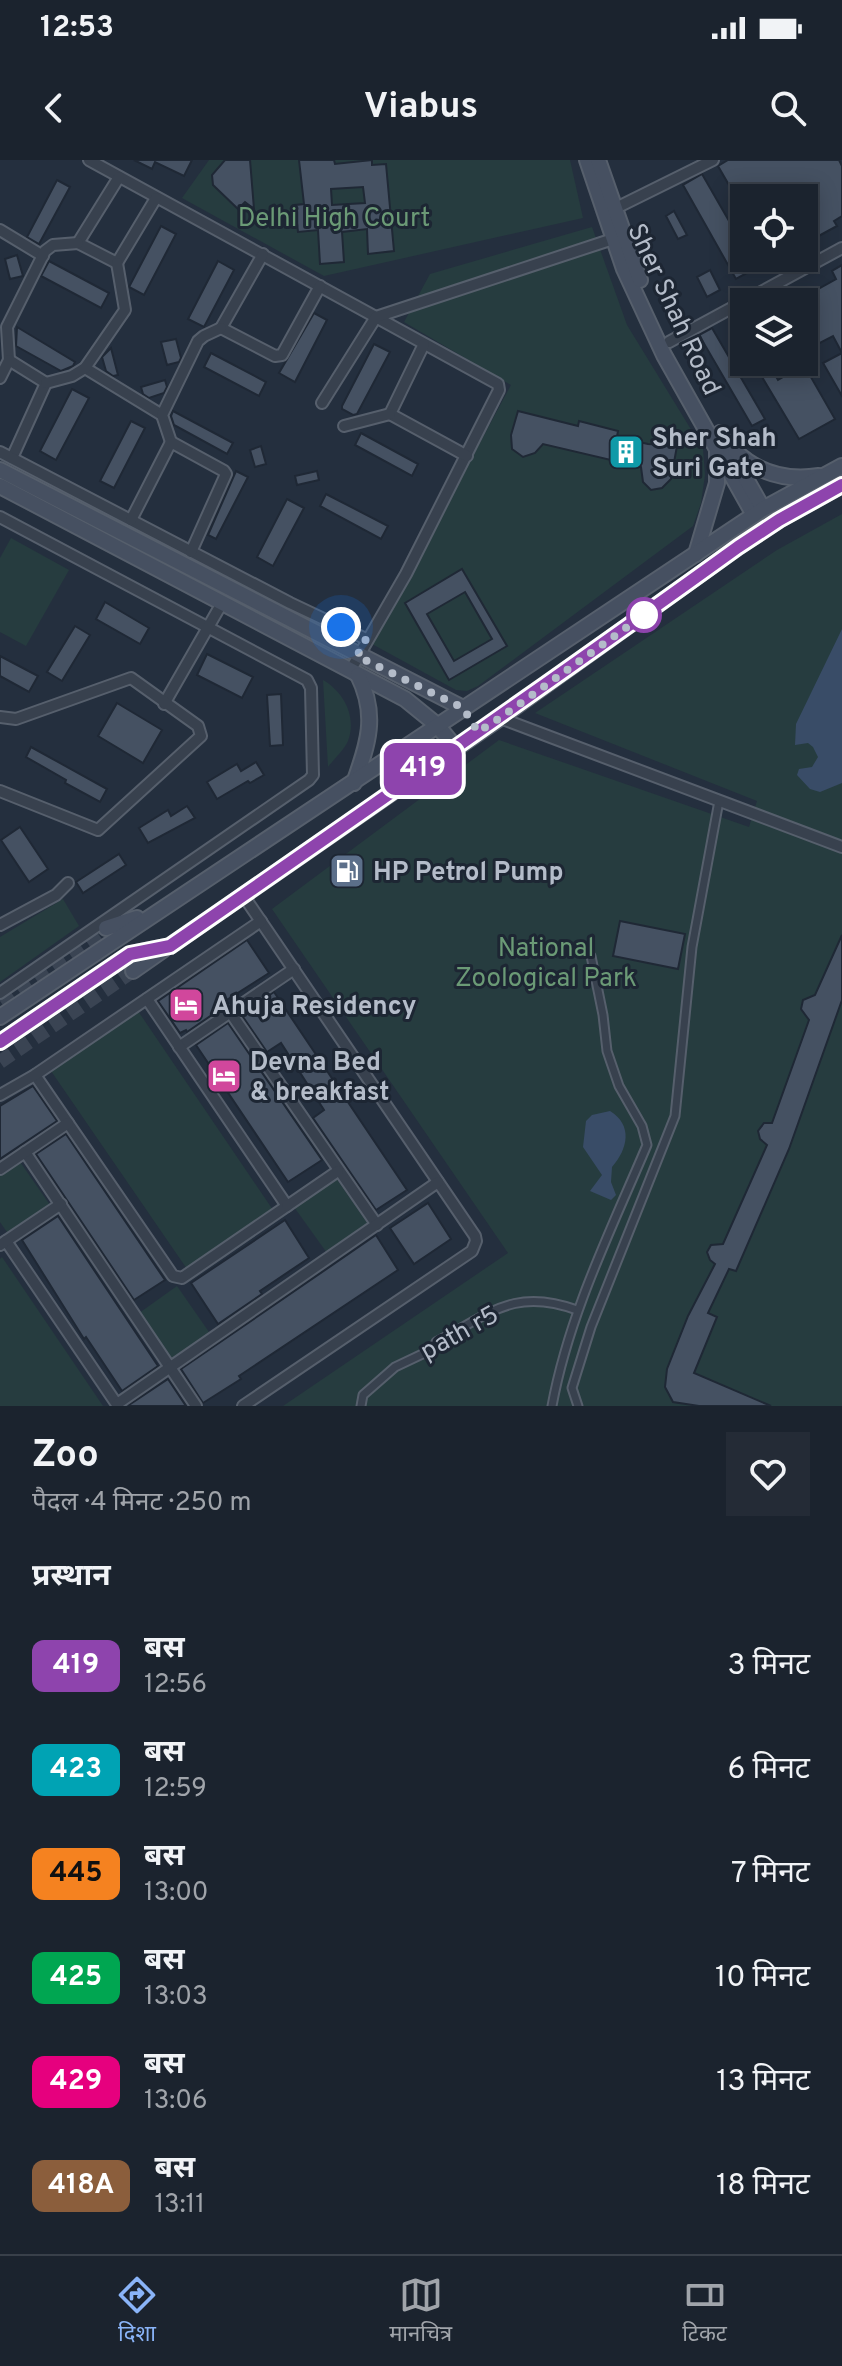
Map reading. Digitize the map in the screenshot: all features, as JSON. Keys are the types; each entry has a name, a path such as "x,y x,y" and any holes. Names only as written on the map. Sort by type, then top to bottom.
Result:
{"main road":[{"name":"Sher Shah Road","path":"587,160 624,269 664,355 718,440"},
{"name":"Sher Shah Road","path":"598,160 634,268 718,440 759,512"},
{"path":"718,440 743,459 775,475 792,478 827,474"},
{"path":"696,554 717,483 718,440"},
{"path":"0,1017 759,512 842,466"},
{"path":"0,470 463,708 478,732"},
{"path":"133,971 500,718 738,547 842,485"},
{"path":"0,486 416,706 455,747"},
{"path":"354,672 366,692 370,727 368,744 354,783"},
{"path":"106,928 153,913"},
{"path":"0,1042 130,954 170,946"}],"street":[{"path":"89,160 498,384 499,390 467,456 406,574 357,656 354,672"},
{"path":"614,209 713,160"},
{"path":"78,243 119,177"},
{"path":"9,360 46,383 72,376 85,368 125,310 117,263 156,198"},
{"path":"0,230 43,256"},
{"path":"322,403 376,317 613,239"},
{"path":"0,378 9,360 7,327 43,256 53,245 78,243 117,263"},
{"path":"669,342 842,248"},
{"path":"162,415 198,341 221,328 263,254"},
{"path":"221,328 279,357 320,286"},
{"path":"390,414 424,344"},
{"path":"85,368 162,415 171,442 226,474 191,552"},
{"path":"12,458 46,383"},
{"path":"344,426 390,414 467,456"},
{"path":"131,520 171,442"},
{"path":"0,452 290,603 366,639"},
{"path":"0,517 309,684 312,777 0,993"},
{"path":"164,704 222,603"},
{"path":"0,717 16,719 134,678 164,704 198,726 201,736 98,830 0,791"},
{"path":"500,718 842,847"},
{"path":"578,1406 572,1388 591,1327 675,1116 692,947 719,801"},
{"path":"0,925 56,895 68,883"},
{"path":"243,895 476,1241 472,1251 243,1406"},
{"path":"0,1095 35,1075 261,921"},
{"path":"552,1406 559,1368 577,1310 647,1145 642,1126 619,1086 607,1051 591,956"},
{"path":"179,1047 294,969"},
{"path":"147,999 287,1206"},
{"path":"230,1012 377,1225"},
{"path":"35,1075 178,1279 338,1171"},
{"path":"0,1169 68,1123"},
{"path":"25,1152 196,1406"},
{"path":"61,1204 3,1243 118,1405 438,1182"},
{"name":"path r5","path":"361,1406 363,1395 395,1367 433,1349 436,1342 494,1309 526,1300 553,1301 577,1310"}],"green space":[{"name":"Delhi High Court","path":"209,160 570,160 583,218 324,276 182,198"},
{"path":"592,227 627,325 703,449 705,475 701,503 693,526 478,686 467,691 456,690 372,644 511,385 404,322 430,274"},
{"path":"0,475 280,623 279,627 0,481"},
{"name":"National Zoological Park","path":"842,514 842,1406 283,1406 508,1253 272,909 499,740 749,827 757,801 535,713 777,550"},
{"path":"11,538 69,570 26,646 0,632 0,558"},
{"path":"323,680 343,698 351,723 348,741 328,767"},
{"path":"63,899 79,926 0,982 0,937"},
{"path":"138,1011 273,1210 187,1269 51,1071"},
{"path":"18,1159 50,1205 9,1235 0,1222 0,1172"},
{"path":"336,1178 368,1224 327,1253 294,1207"},
{"path":"2,1257 103,1406 0,1406"},
{"path":"177,1286 209,1332 168,1362 135,1316"}],"water":[{"path":"842,629 842,783 820,792 810,789 797,775 799,769 812,767 818,757 808,743 795,745 796,724"},
{"path":"610,1111 622,1123 626,1138 622,1153 612,1167 611,1182 616,1195 611,1200 590,1191 602,1175 583,1147 586,1121 592,1115"}],"building":[{"path":"134,160 192,160 184,176 155,162 152,169"},
{"path":"225,160 250,160 254,209 245,202 238,209 213,185 212,175"},
{"path":"299,160 334,160 335,164 372,160 372,165 386,164 394,251 368,254 367,229 342,232 344,262 320,264 318,230 298,232 295,205 304,204","holes":["363,187 365,203 332,205 331,189"]},
{"path":"728,160 839,160 842,166 842,216 834,221 837,226 818,236 818,184 730,184 730,187 718,166"},
{"path":"702,174 730,223 730,268 683,185"},
{"path":"57,180 70,187 39,244 27,237"},
{"path":"674,211 687,235 678,239 666,216"},
{"path":"161,226 176,234 144,295 129,287"},
{"path":"17,255 23,276 10,279 5,259"},
{"path":"49,261 109,293 101,308 41,276"},
{"path":"218,261 234,270 204,327 188,319"},
{"path":"842,265 842,353 833,336 818,344 818,289 836,279 832,271"},
{"path":"710,270 720,290 707,297 697,277"},
{"path":"732,272 749,272 736,279"},
{"path":"314,313 327,320 295,382 279,373"},
{"path":"17,327 75,362 73,366 61,371 16,346"},
{"path":"712,328 730,359 730,376 740,376 765,419 752,426 699,335"},
{"path":"176,339 181,358 179,362 167,365 161,342"},
{"path":"374,344 390,352 357,414 353,415 342,406"},
{"path":"111,348 118,375 113,376 106,371 102,357"},
{"path":"211,353 266,382 259,396 204,367"},
{"path":"842,353 842,396 823,363"},
{"path":"761,376 776,376 778,380 785,376 810,376 835,419 799,439"},
{"path":"165,380 167,387 164,393 149,398 143,394 141,387"},
{"path":"72,389 89,398 56,460 40,451"},
{"path":"173,411 233,443 227,454 174,425"},
{"name":"Sher Shah Suri Gate","path":"518,411 578,426 579,421 618,431 617,437 648,444 677,446 671,479 662,488 651,490 643,482 641,467 543,444 535,453 523,457 512,449 511,435"},
{"path":"131,421 145,428 114,488 100,481"},
{"path":"361,433 418,464 412,476 355,445"},
{"path":"261,446 266,464 255,467 250,450"},
{"path":"236,471 248,477 216,539 208,535"},
{"path":"317,471 319,480 297,485 295,476"},
{"path":"326,494 388,526 381,539 320,506"},
{"path":"287,499 304,508 273,566 257,557"},
{"path":"462,569 507,646 449,680 405,603","holes":["465,592 492,639 454,661 427,614"]},
{"path":"105,602 149,628 140,644 96,619"},
{"path":"75,626 90,635 62,681 47,672"},
{"path":"207,654 253,677 242,698 197,675"},
{"path":"0,656 38,676 29,692 0,676"},
{"path":"281,694 283,745 270,746 267,695"},
{"path":"117,703 162,730 143,763 98,736"},
{"path":"31,747 107,789 100,802 26,757"},
{"path":"256,762 264,775 217,799 207,782 237,764 241,771"},
{"path":"187,806 195,818 148,843 139,828 168,810 171,816"},
{"path":"20,827 48,869 29,882 1,840"},
{"path":"119,854 126,865 83,893 76,882"},
{"path":"620,921 685,934 678,969 613,956"},
{"path":"842,935 842,1000 789,1149 736,1271 729,1269 708,1313 717,1317 694,1373 771,1406 699,1406 673,1402 665,1387 667,1369 688,1316 715,1264 707,1252 711,1245 723,1244 767,1145 760,1139 758,1131 764,1123 772,1123 809,1020 801,1009 803,1000 815,995"},
{"path":"247,940 269,973 219,1005 222,1008 187,1032 180,1033 158,1001"},
{"path":"274,992 407,1190 376,1210 313,1118 324,1110 281,1043 267,1052 241,1014"},
{"path":"228,1023 322,1160 288,1182 196,1045"},
{"path":"33,1086 57,1121 0,1159 0,1106"},
{"path":"66,1134 165,1280 134,1300 36,1154"},
{"path":"428,1203 451,1239 414,1264 390,1228"},
{"path":"58,1216 158,1366 122,1391 86,1337 84,1339 22,1240"},
{"path":"285,1220 309,1258 218,1324 191,1283"},
{"path":"376,1235 398,1270 203,1403 181,1369"},
{"path":"168,1379 186,1406 129,1406 129,1405"}],"tunnel":[{"path":"0,1001 106,928"},
{"path":"0,1062 133,971"}],"bus line":[{"name":"419","path":"0,1042 130,954 170,946 500,718 738,547 842,485"}],"place":[{"name":"Sher Shah Suri Gate","path":"626,452"},
{"name":"HP Petrol Pump","path":"347,871"},
{"name":"Ahuja Residency","path":"186,1005"},
{"name":"Devna Bed & breakfast","path":"224,1076"}],"route":[{"path":"341,627 366,639 357,656 463,708 478,732 644,615"}]}
